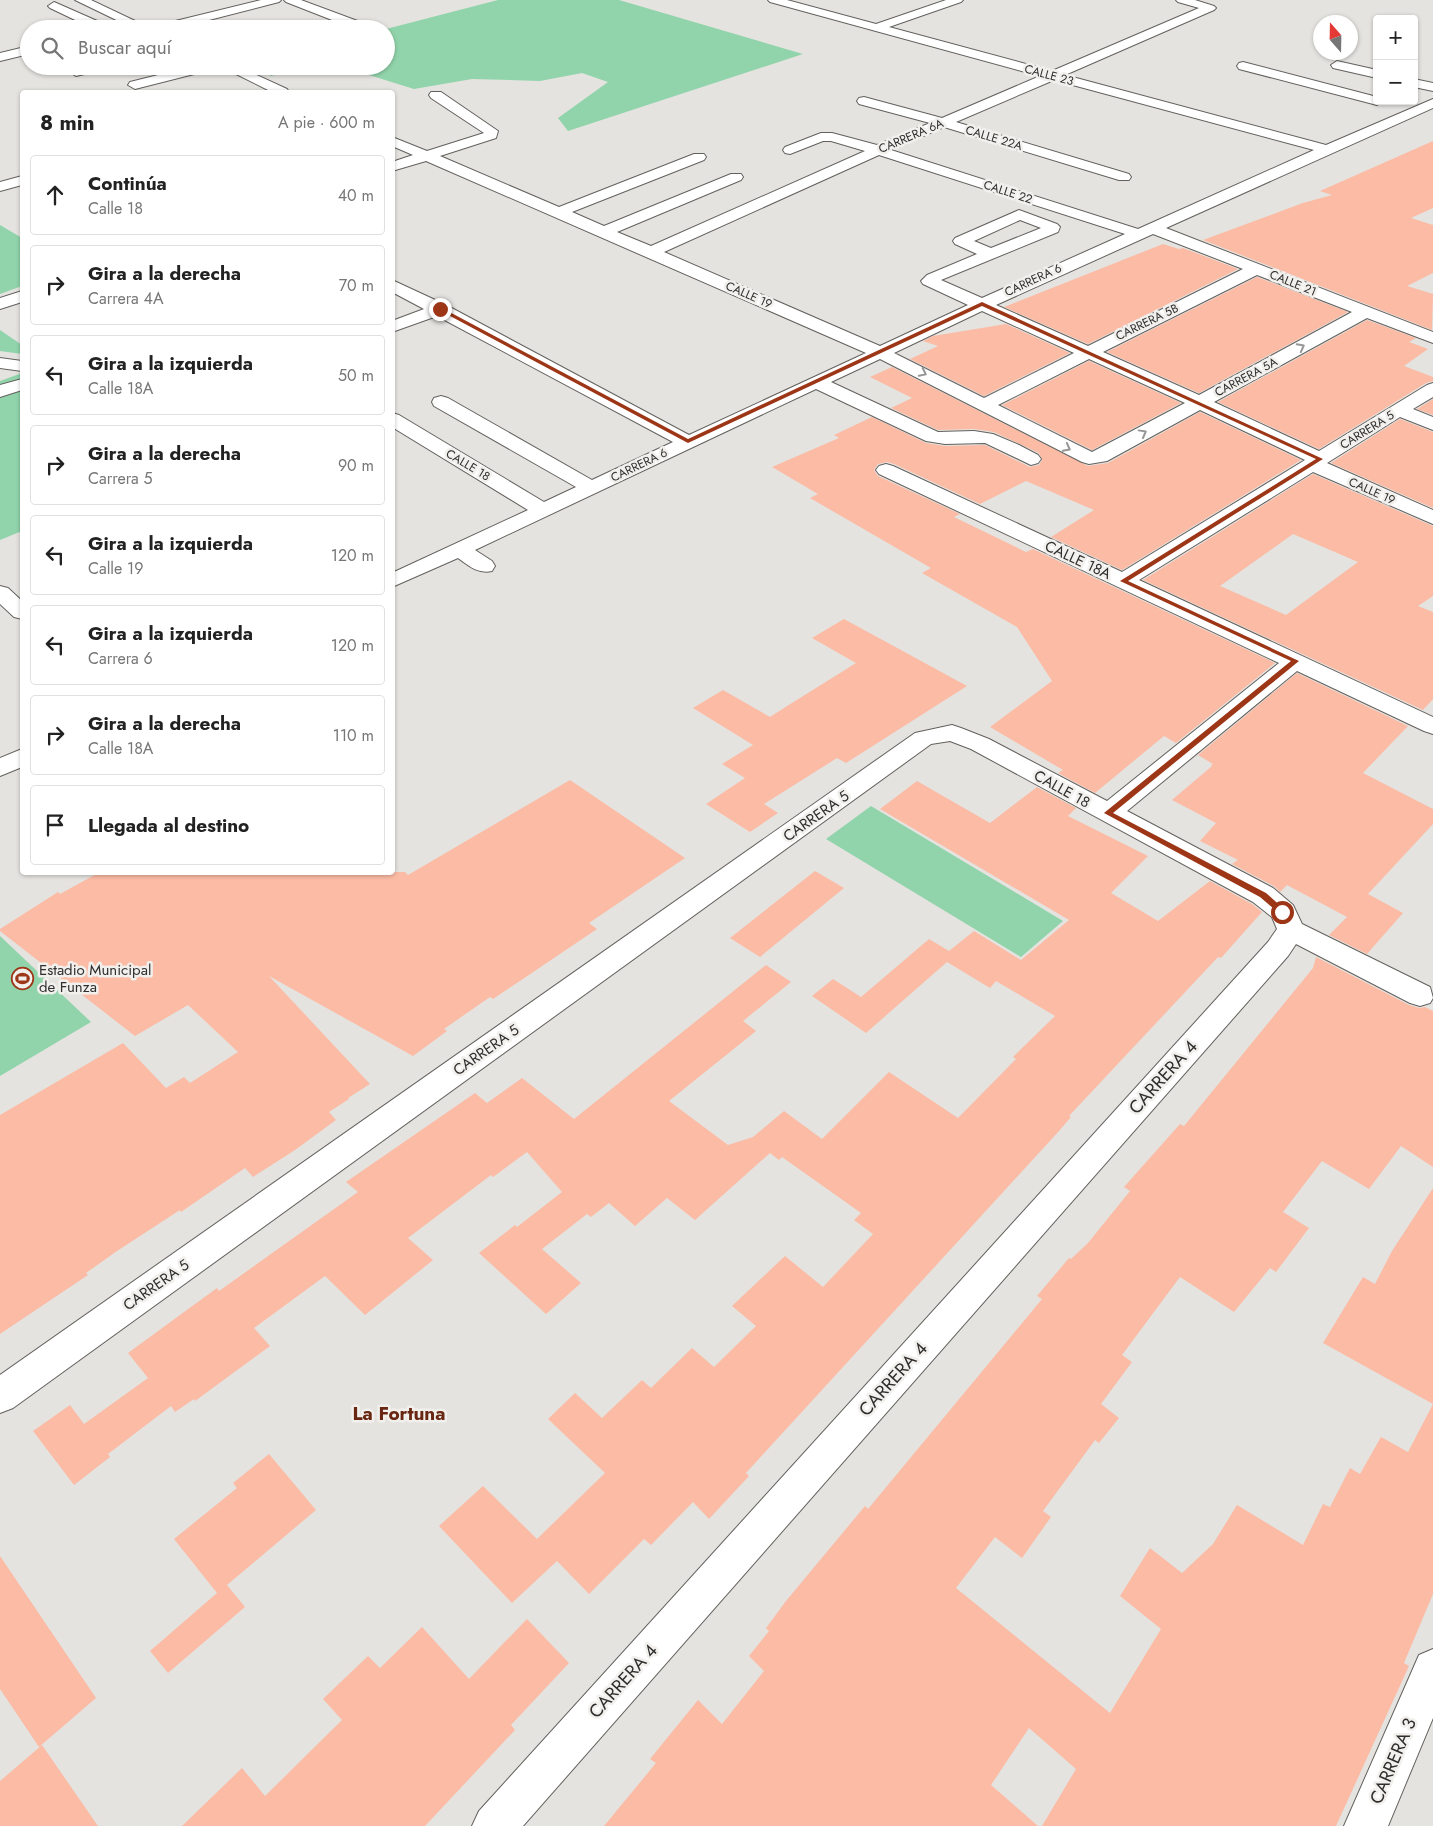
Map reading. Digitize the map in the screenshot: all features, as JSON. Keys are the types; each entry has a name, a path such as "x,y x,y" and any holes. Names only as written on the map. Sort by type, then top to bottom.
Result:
{"street":[{"path":"81,0 126,20"},
{"path":"195,20 275,0"},
{"path":"290,0 343,20"},
{"name":"CALLE 23","path":"774,0 1325,149"},
{"path":"876,28 957,0"},
{"name":"CARRERA 6A","path":"652,252 942,122 1210,8 1182,0"},
{"path":"54,6 84,20"},
{"path":"0,56 20,52"},
{"path":"1338,65 1373,73"},
{"path":"1243,66 1373,101"},
{"path":"135,85 174,75"},
{"path":"245,75 278,90"},
{"path":"1418,84 1433,87"},
{"path":"395,166 492,134 491,131 436,95"},
{"name":"CALLE 22A","path":"864,101 942,122 1124,177"},
{"name":"CARRERA 6","path":"1418,104 1433,103"},
{"name":"CARRERA 6","path":"395,580 982,304 1325,149 1389,105"},
{"name":"CALLE 22","path":"790,150 826,136 1146,231"},
{"name":"CALLE 19","path":"395,142 652,252 879,352 985,404 1081,455 1089,458 1100,457"},
{"path":"559,212 699,157"},
{"path":"604,232 736,176"},
{"path":"0,187 20,181"},
{"name":"CALLE 21","path":"1146,231 1256,268 1433,338"},
{"name":"CALLE 19","path":"990,254 929,281 1199,402 1433,518"},
{"name":"CARRERA 5B","path":"985,404 1087,351 1256,268"},
{"path":"395,286 688,442"},
{"path":"0,304 20,297"},
{"path":"395,326 440,309"},
{"name":"CARRERA 5A","path":"1100,457 1366,312"},
{"path":"0,363 20,366"},
{"path":"815,382 933,437 945,440 980,437 991,439 1031,459"},
{"path":"0,391 20,385"},
{"name":"CARRERA 5","path":"1123,581 1433,389"},
{"path":"441,402 591,488"},
{"path":"1399,410 1433,424"},
{"name":"CALLE 18","path":"395,421 544,511"},
{"name":"CALLE 18A","path":"886,470 1433,726"},
{"path":"459,550 484,566"},
{"path":"0,593 20,610"},
{"path":"1108,813 1296,661"},
{"name":"CARRERA 5","path":"0,1396 924,738 952,733 980,744"},
{"name":"CALLE 18","path":"980,744 1263,895 1282,912 1291,930"},
{"path":"0,768 20,758"},
{"path":"1291,930 1420,995"},
{"name":"CARRERA 4","path":"494,1826 1278,949 1291,930"},
{"name":"CARRERA 3","path":"1366,1826 1433,1669"}],"green space":[{"path":"498,0 619,0 803,54 568,131 558,118 608,82 582,73 540,81 472,79 414,89 369,75 395,75 395,27"},
{"path":"0,225 20,237 20,287 0,294"},
{"path":"0,330 20,344 20,354 0,351"},
{"path":"20,374 20,532 0,540 0,381"},
{"path":"871,806 1063,921 1021,957 826,839"},
{"name":"Estadio Municipal de Funza","path":"0,936 91,1022 0,1076"}],"building":[{"path":"1433,141 1433,208 1411,218 1433,225 1433,273 1407,286 1433,294 1432,330 1203,240 1303,203 1332,195 1320,191"},
{"path":"1163,244 1179,249 1183,248 1238,269 1088,344 1004,307"},
{"path":"1257,277 1348,312 1199,393 1107,352"},
{"path":"1367,320 1416,338 1409,342 1428,349 1404,366 1433,377 1433,381 1426,383 1319,449 1218,402"},
{"path":"1006,324 1070,353 984,396 910,359 938,346 923,341 933,336"},
{"path":"1089,361 1181,403 1092,450 1002,405"},
{"path":"892,367 1088,466 1108,463 1200,412 1301,460 1122,570 1051,537 1094,510 1026,481 980,504 894,464 887,462 878,464 874,470 878,476 960,514 954,517 1026,552 1033,549 1275,663 1176,743 1164,736 1095,793 1058,773 1063,770 990,727 1052,681 1017,627 922,573 931,568 810,498 818,494 772,467 839,438 834,435 872,417 926,443 945,446 985,445 1030,467 1039,465 1042,460 1039,453 994,432 974,429 938,430 891,408 912,398 870,377"},
{"path":"1433,399 1433,415 1417,409"},
{"path":"1400,419 1433,432 1433,508 1331,463"},
{"path":"1313,474 1433,526 1433,596 1418,606 1433,612 1433,699 1423,710 1143,580","holes":["1293,534 1358,562 1286,615 1220,586"]},
{"path":"844,619 967,686 846,763 837,758 764,804 778,813 750,832 706,804 745,778 722,764 753,745 693,708 723,690 770,717 856,663 812,638"},
{"path":"1297,673 1408,726 1363,773 1433,809 1433,824 1368,894 1403,913 1367,954 1329,935 1347,917 1287,885 1280,892 1274,886 1232,864 1238,860 1200,841 1216,823 1172,800 1212,766 1213,764 1198,755"},
{"path":"570,780 685,858 589,923 597,929 493,999 490,997 444,1029 447,1031 413,1056 269,976 370,1084 329,1112 336,1120 295,1150 253,1177 245,1168 181,1212 180,1210 117,1251 86,1273 88,1275 0,1334 0,1115 123,1043 166,1088 184,1077 190,1083 238,1052 188,1005 135,1036 0,931 0,929 58,892 60,894 95,875 395,875 395,872 405,872 408,875"},
{"path":"917,781 990,823 1037,787 1076,808 1068,816 1148,856 1111,893 1158,921 1210,881 1252,904 1262,912 1221,958 1218,957 1069,1116 1071,1117 1059,1131 746,1473 749,1476 709,1519 693,1502 651,1545 644,1539 589,1594 557,1561 512,1603 439,1526 483,1486 537,1539 605,1473 548,1419 575,1393 602,1418 642,1380 651,1388 692,1348 714,1367 756,1326 732,1306 785,1256 823,1287 873,1234 854,1220 861,1213 782,1157 779,1160 770,1153 695,1220 667,1198 635,1226 609,1203 591,1217 587,1214 542,1249 581,1283 546,1314 479,1253 515,1225 517,1227 562,1192 527,1152 493,1177 491,1175 408,1238 433,1260 365,1315 325,1276 254,1328 270,1346 195,1401 194,1399 175,1412 171,1406 108,1454 110,1457 74,1485 33,1431 70,1405 84,1424 148,1378 128,1353 217,1288 219,1291 358,1192 346,1182 475,1093 487,1103 522,1078 574,1119 766,965 791,982 743,1021 756,1031 669,1101 728,1145 753,1137 784,1111 822,1139 889,1072 958,1118 1016,1059 1013,1057 1055,1016 996,981 990,988 947,962 866,1033 812,996 833,979 861,997 929,939 949,951 974,931 1021,960 1069,920 880,809"},
{"path":"815,871 844,888 760,957 730,938"},
{"path":"1316,957 1409,1005 1419,1008 1425,1007 1433,1011 1433,1167 1401,1146 1369,1189 1322,1161 1283,1212 1309,1228 1276,1272 1270,1268 1234,1312 1180,1277 1122,1355 1132,1362 1101,1404 1119,1418 1099,1443 1095,1440 1043,1511 1051,1517 1022,1558 995,1537 956,1588 1110,1713 1161,1629 1120,1596 1150,1548 1182,1573 1213,1544 1237,1505 1303,1545 1323,1504 1330,1507 1350,1468 1360,1474 1381,1437 1408,1452 1433,1404 1433,1594 1404,1663 1409,1666 1336,1826 1042,1826 1076,1769 1029,1728 991,1785 1038,1826 604,1826 656,1763 650,1759 698,1700 722,1724 764,1671 749,1656 769,1631 766,1628 786,1601 865,1506 868,1509 1042,1299 1037,1296 1069,1258 1071,1259 1088,1243 1130,1191 1124,1187 1180,1124 1184,1126 1313,968"},
{"path":"1433,1188 1433,1404 1323,1343 1363,1277 1375,1284 1392,1251"},
{"path":"269,1454 316,1510 227,1585 245,1607 168,1673 150,1651 217,1593 174,1539 237,1488 233,1483"},
{"path":"0,1556 96,1698 39,1747 0,1689"},
{"path":"527,1619 569,1663 511,1725 515,1730 425,1826 182,1826 242,1768 265,1796 342,1720 323,1699 368,1656 380,1668 422,1627 469,1679"},
{"path":"42,1745 98,1826 0,1826 0,1781"}],"place":[{"name":"Estadio Municipal de Funza","path":"23,979"}],"district":[{"name":"La Fortuna","path":"399,1413"}],"route":[{"path":"440,309 688,442 982,304 1320,459 1123,581 1296,661 1108,813 1263,895 1282,912"}]}
